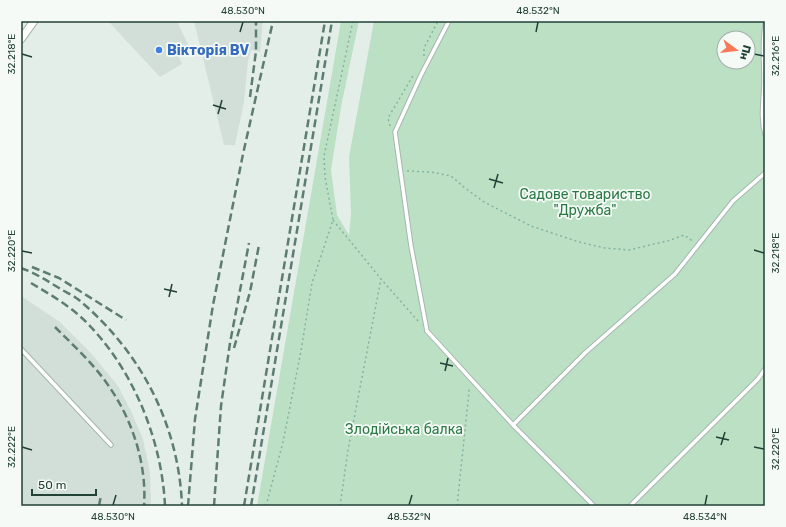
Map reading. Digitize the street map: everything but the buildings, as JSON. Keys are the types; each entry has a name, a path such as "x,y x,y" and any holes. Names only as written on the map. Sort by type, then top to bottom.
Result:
{"street":[{"path":"21,39 34,21"}],"lane":[{"path":"449,21 421,75 395,132 411,246 427,331 513,425 594,506"},
{"path":"765,25 762,40 764,81 762,123 765,134"},
{"path":"513,425 585,353 675,274 732,201 765,173"},
{"path":"21,349 111,445"},
{"path":"630,506 758,379 765,369"}],"path":[{"path":"353,21 324,156 325,177 333,220 380,279 427,331"},
{"path":"424,57 424,48 438,21"},
{"path":"401,170 431,172 451,176 484,202 499,210 531,226 579,242 605,248 628,250 670,240 684,235 698,243"},
{"path":"266,506 283,442 301,351 312,283 333,220"},
{"path":"340,506 348,450 380,279"},
{"path":"457,506 469,392 468,377"}],"shaded area":[{"name":"Вікторія BV","path":"108,21 177,21 189,47 177,53 182,64 160,77"},
{"path":"194,21 263,21 260,52 251,50 248,61 244,102 235,145 224,145"},
{"path":"21,296 60,322 90,352 118,386 143,439 150,472 151,506 21,506"}],"green space":[{"name":"Садове товариство \"Дружба\"","path":"341,21 359,21 341,107 331,170 337,215 349,235 351,214 349,157 374,21 765,21 765,506 257,506"}],"railway":[{"path":"250,97 256,51 256,21"},
{"path":"188,506 195,419 213,305 243,154 273,21"},
{"path":"244,506 325,21"},
{"path":"251,506 332,21"},
{"path":"214,506 221,406 230,343 249,243"},
{"path":"234,348 250,292 259,245"},
{"path":"32,267 59,278 126,320"},
{"path":"21,268 31,272 79,300 101,320 121,343 138,367 153,392 173,447 179,476 182,506"},
{"path":"31,283 61,302 82,318 119,363 143,408 151,432 163,481 165,506"},
{"path":"55,327 98,371 118,401 132,429 141,460 144,506"},
{"path":"99,506 101,495"}],"place":[{"name":"Вікторія BV","path":"159,50"}],"park label":[{"name":"Злодійська балка","path":"404,429"}]}
